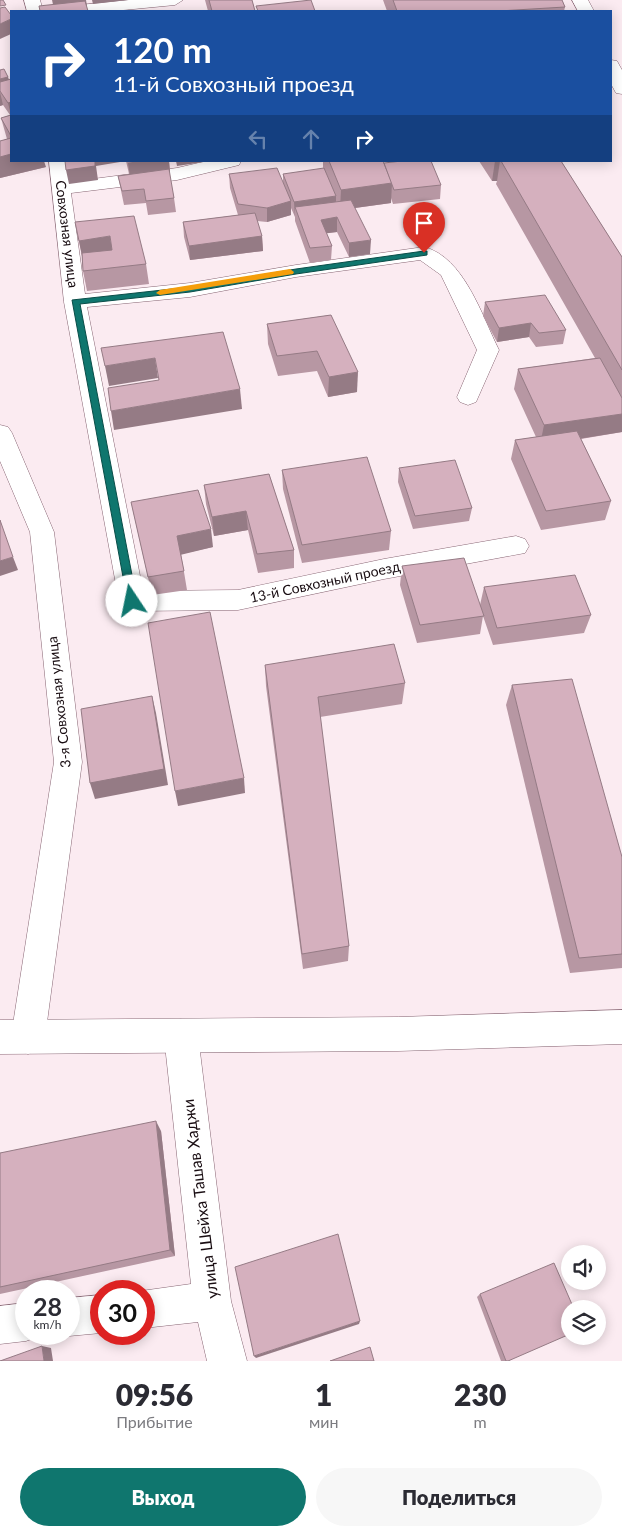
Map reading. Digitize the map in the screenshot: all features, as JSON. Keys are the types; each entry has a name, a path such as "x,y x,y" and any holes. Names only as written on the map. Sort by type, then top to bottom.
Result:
{"street":[{"path":"80,10 175,0"},
{"path":"612,67 622,89"},
{"name":"Совхозная улица","path":"58,162 75,302 132,601"},
{"path":"61,189 177,174 228,162"},
{"path":"75,302 190,290 296,271 424,253 450,272 488,350 468,397"},
{"name":"3-я Совхозная улица","path":"0,433 42,532 68,762 14,1037"},
{"name":"13-й Совхозный проезд","path":"132,601 238,600 384,569 516,546"},
{"path":"14,1037 398,1034 622,1027"},
{"name":"улица Шейха Ташав Хаджи","path":"181,1036 212,1301 227,1361"},
{"path":"155,1308 212,1301"},
{"path":"0,1325 15,1323"}],"building":[{"path":"0,0 3,0 6,5 0,6"},
{"path":"209,0 252,0 255,10 212,10"},
{"path":"311,0 315,10 258,10 256,6"},
{"path":"393,0 562,0 565,7 516,10 397,10"},
{"path":"85,1 88,10 40,10 39,6"},
{"path":"5,7 10,14 10,19 0,24 0,8"},
{"path":"4,69 8,77 0,79 0,70"},
{"path":"10,79 10,102 8,103 0,91 0,82"},
{"path":"10,115 10,134 1,118"},
{"path":"10,138 10,154 0,157 0,141"},
{"path":"65,162 95,162 95,166 66,170"},
{"path":"329,162 383,162 392,183 341,190"},
{"path":"431,162 441,185 394,190 384,163"},
{"path":"502,162 562,162 622,257 622,370"},
{"path":"277,168 291,201 267,208 238,204 229,174"},
{"path":"324,168 336,196 294,202 283,174"},
{"path":"169,169 174,198 146,201 144,189 122,191 118,176"},
{"path":"351,200 371,240 349,243 337,217 321,220 332,246 310,248 295,207"},
{"path":"255,213 262,236 189,246 183,222"},
{"path":"134,216 146,264 83,271 82,253 112,250 110,236 79,241 75,222"},
{"path":"545,295 566,330 539,333 531,323 499,328 485,302"},
{"path":"331,315 358,372 329,377 317,351 277,356 267,324"},
{"path":"223,332 240,389 111,411 108,388 159,380 155,358 105,366 101,348"},
{"path":"600,358 622,398 622,414 544,425 518,369"},
{"path":"577,431 611,501 546,511 515,440"},
{"path":"367,457 391,531 302,545 282,470"},
{"path":"455,460 472,508 415,516 399,468"},
{"path":"269,474 294,550 257,554 246,511 212,517 204,485"},
{"path":"198,490 211,529 177,536 184,571 148,577 131,502"},
{"path":"0,520 13,557 0,561"},
{"path":"464,558 484,616 420,625 402,566"},
{"path":"575,575 591,615 497,628 484,587"},
{"path":"210,612 244,778 175,791 148,623"},
{"path":"394,644 405,683 318,697 349,946 302,954 265,665"},
{"path":"572,679 622,857 622,954 579,958 512,685"},
{"path":"152,696 164,769 90,783 81,709"},
{"path":"156,1121 170,1250 32,1280 15,1280 15,1284 0,1287 0,1153"},
{"path":"338,1234 360,1321 254,1356 235,1267"},
{"path":"554,1263 561,1279 561,1290 566,1290 570,1300 561,1300 561,1338 506,1361 480,1294"},
{"path":"42,1346 44,1361 0,1361"},
{"path":"370,1347 374,1361 330,1361"}],"slow traffic":[{"path":"160,293 190,290 290,272"}],"route":[{"path":"132,601 75,302 190,290 296,271 424,253"}]}
